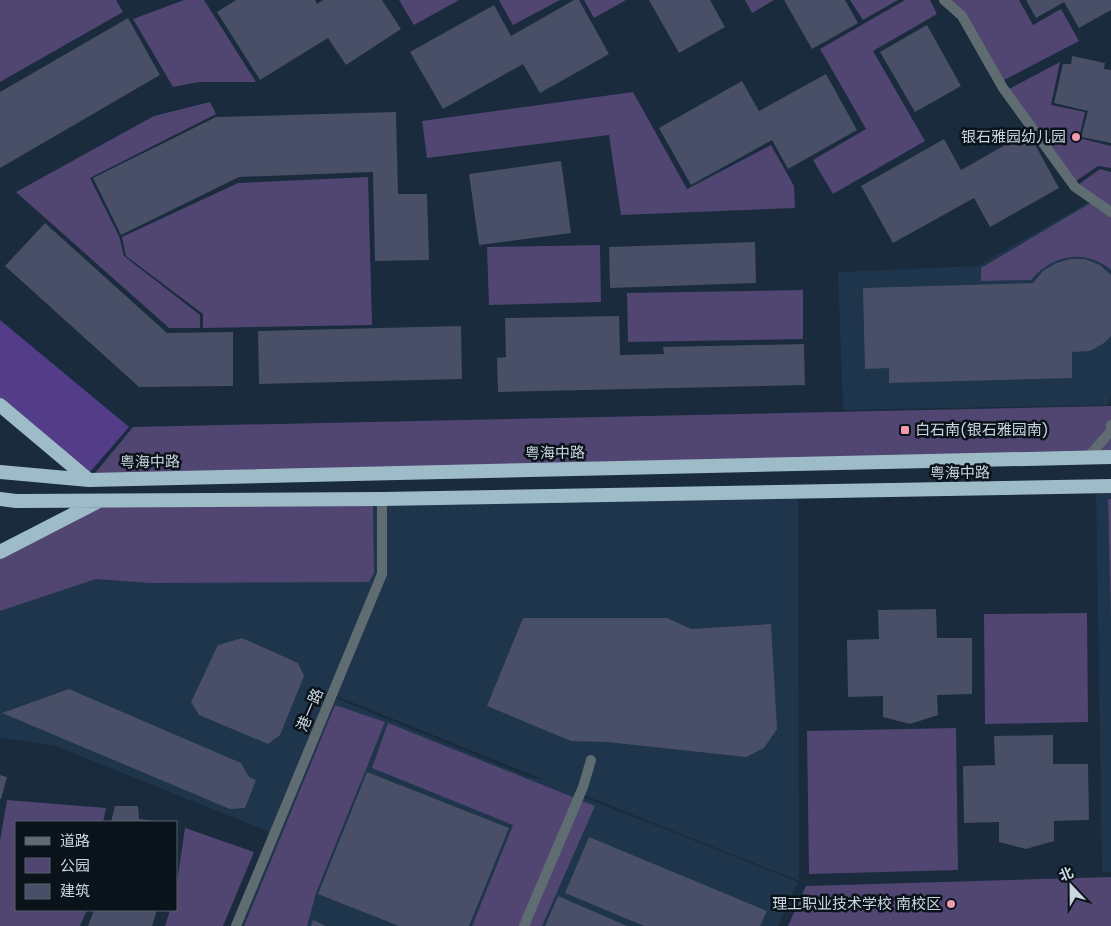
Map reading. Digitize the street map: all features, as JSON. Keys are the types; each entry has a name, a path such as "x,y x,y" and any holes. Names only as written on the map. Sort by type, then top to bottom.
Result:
{"highway":[{"path":"0,405 89,480"},
{"name":"粤海中路","path":"0,472 89,480 1111,457"},
{"name":"粤海中路","path":"0,499 16,502 382,498 1111,486"},
{"path":"0,552 100,501"}],"street":[{"path":"944,0 962,16 1003,88 1075,187 1111,212"},
{"path":"1088,457 1111,431 1111,425"},
{"name":"港一路","path":"236,926 382,574 382,498"},
{"path":"524,926 583,787 591,760"}],"shaded area":[{"path":"1092,200 1111,213 1111,397 1108,405 843,410 838,272 978,266"},
{"path":"0,320 129,427 90,472 41,439 0,405"},
{"path":"1096,488 1111,488 1111,872 1102,872"},
{"path":"798,494 799,881 579,793 522,926 238,926 333,697 529,777 545,780 334,695 385,573 384,501"},
{"path":"379,501 379,573 272,833 53,745 0,738 0,556"},
{"path":"581,796 798,882 778,926 525,926"}],"green space":[{"path":"0,0 116,0 123,12 0,82"},
{"path":"184,0 204,0 256,82 199,82 173,87 133,19"},
{"path":"399,0 459,0 414,25"},
{"path":"499,0 560,0 513,25"},
{"path":"584,0 626,0 594,18"},
{"path":"745,0 774,0 752,13"},
{"path":"850,0 898,0 863,20"},
{"path":"905,0 930,0 937,14 873,51 925,141 833,194 813,160 866,129 820,49"},
{"path":"951,0 1019,0 1033,25 1061,9 1079,41 1002,81"},
{"path":"1060,62 1051,105 1085,112 1079,138 1111,146 1111,168 1098,166 1076,181 1009,89"},
{"path":"633,92 687,189 771,145 794,186 795,208 621,215 609,135 427,158 422,121"},
{"path":"210,102 216,114 90,178 119,236 124,256 200,315 200,328 169,328 16,192 154,116"},
{"path":"1100,169 1111,172 1111,207 1078,185"},
{"path":"368,177 372,325 203,328 203,314 126,256 122,237 238,183"},
{"path":"1092,202 1111,215 1111,270 1101,263 1090,259 1069,257 1059,260 1039,271 1031,280 981,281 981,268"},
{"path":"600,245 601,302 489,305 487,247"},
{"path":"803,290 803,339 628,342 627,293"},
{"path":"1111,406 1111,458 91,478 133,427"},
{"path":"1108,499 1111,499 1111,617"},
{"path":"373,505 374,573 369,582 151,583 96,579 0,611 0,559 101,506"},
{"path":"1087,613 1088,722 985,724 984,614"},
{"path":"335,705 385,722 316,893 307,926 244,926"},
{"path":"388,723 595,806 542,926 472,926 513,825 372,768"},
{"path":"956,728 958,870 809,874 807,731"},
{"path":"7,800 106,808 103,821 15,821 15,911 87,911 80,926 0,926 0,841"},
{"path":"185,828 254,852 223,926 165,926 170,911 178,911 178,875"},
{"name":"理工职业技术学校 南校区","path":"1111,877 1111,926 788,926 806,886"}],"building":[{"path":"236,0 315,0 317,4 323,0 382,0 401,29 346,65 328,38 260,80 217,12"},
{"path":"574,0 579,0 609,54 540,93 523,64 443,109 410,52 494,5 511,36"},
{"path":"649,0 710,0 725,27 679,53"},
{"path":"784,0 845,0 858,23 812,49"},
{"path":"1026,0 1111,0 1111,10 1079,28 1064,2 1036,18"},
{"path":"128,18 160,75 0,168 0,92"},
{"path":"927,25 961,86 915,112 880,52"},
{"path":"1072,56 1105,63 1104,69 1111,70 1111,143 1081,137 1088,111 1054,103 1063,64 1071,64"},
{"path":"826,74 857,130 788,169 772,140 691,185 659,128 742,81 759,111"},
{"path":"396,112 398,194 427,194 429,260 375,261 373,172 239,177 121,235 93,178 216,117"},
{"path":"1028,132 1059,188 990,227 974,198 893,243 861,186 944,139 961,170"},
{"path":"561,161 571,233 479,245 469,174"},
{"path":"45,223 167,333 233,332 233,386 139,387 5,266"},
{"path":"755,242 756,283 610,288 609,247"},
{"path":"1070,259 1085,259 1100,265 1111,275 1111,336 1104,343 1090,351 1072,352 1072,378 889,383 889,368 865,369 863,288 1033,283 1043,271 1056,263"},
{"path":"619,316 620,355 664,354 663,347 804,344 805,385 498,392 497,358 506,357 505,318"},
{"path":"461,326 462,379 259,384 258,331"},
{"path":"936,609 937,638 972,638 972,694 937,695 938,715 910,724 883,717 883,696 848,697 847,640 879,639 878,610"},
{"path":"523,618 667,618 691,629 771,624 777,729 764,748 746,757 607,742 571,741 487,706"},
{"path":"242,638 298,663 304,676 280,735 268,744 199,715 191,702 218,645"},
{"path":"69,689 241,763 249,777 256,780 245,808 230,809 2,713"},
{"path":"1053,735 1053,764 1088,764 1089,820 1054,821 1054,841 1026,849 999,842 999,822 964,823 963,766 995,765 994,736"},
{"path":"367,772 509,828 469,926 399,926 318,894"},
{"path":"0,775 7,777 1,799 0,799"},
{"path":"115,806 138,806 139,819 159,821 111,821"},
{"path":"589,837 767,911 760,926 644,926 565,893"},
{"path":"558,896 627,926 545,926"},
{"path":"94,911 157,911 152,926 88,926"},
{"path":"313,920 326,926 311,926"}],"place":[{"name":"银石雅园幼儿园","path":"1076,137"},
{"name":"白石南(银石雅园南)","path":"905,430"},
{"name":"理工职业技术学校 南校区","path":"951,904"}]}
